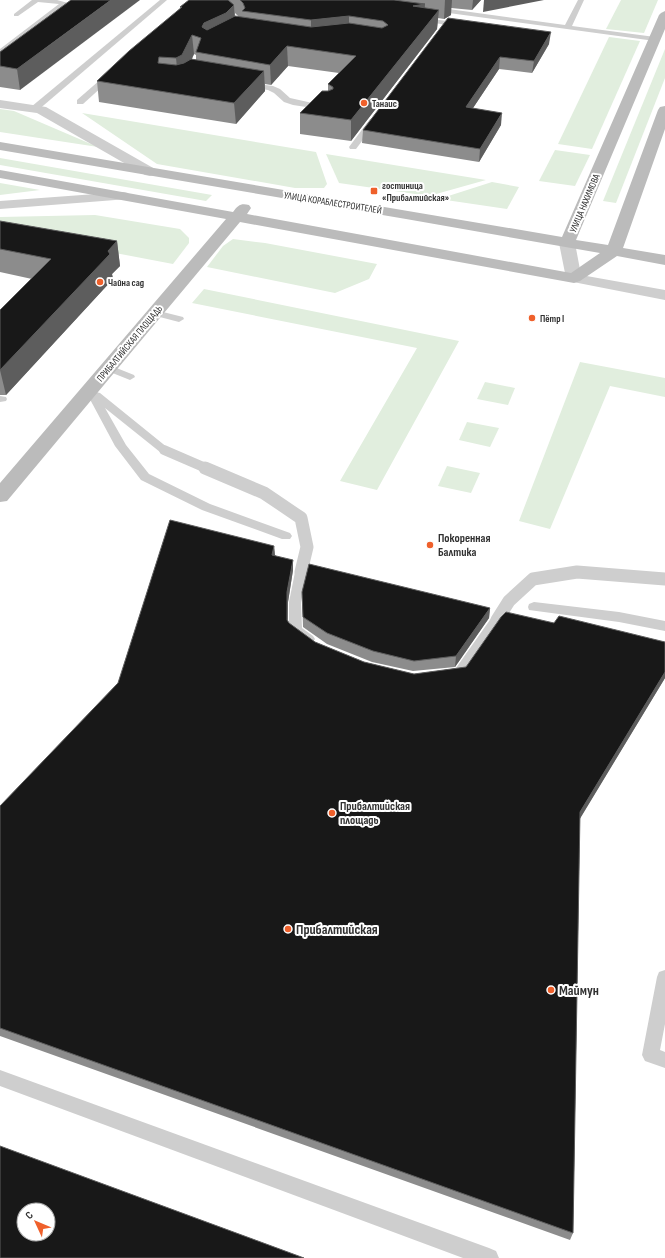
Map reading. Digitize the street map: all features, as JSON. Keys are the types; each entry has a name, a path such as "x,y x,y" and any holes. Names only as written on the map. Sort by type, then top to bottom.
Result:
{"main road":[{"name":"УЛИЦА НАХИМОВА","path":"568,242 665,15"},
{"path":"0,174 574,278 614,251 665,110"},
{"name":"УЛИЦА КОРАБЛЕСТРОИТЕЛЕЙ","path":"0,146 406,214 665,260"},
{"name":"ПРИБАЛТИЙСКАЯ ПЛОЩАДЬ","path":"0,496 259,190"}],"street":[{"path":"0,104 41,110 150,172"},
{"path":"0,205 123,196"},
{"name":"УЛИЦА НАХИМОВА","path":"568,242 574,278"},
{"path":"574,278 665,295"}],"lane":[{"path":"16,15 36,0"},
{"path":"0,52 64,3 40,0"},
{"path":"34,109 164,0"},
{"path":"567,28 582,0"},
{"path":"428,8 655,39"},
{"path":"475,15 480,8"},
{"path":"417,19 447,27 456,12"},
{"path":"80,102 115,72 121,73"},
{"path":"237,82 277,90 287,100 296,103 328,108"},
{"path":"353,147 377,116 370,115"},
{"path":"155,314 179,319"},
{"path":"109,368 130,377"},
{"path":"90,390 164,450 264,492 301,518 307,547 294,602 296,630 321,648"},
{"path":"90,390 121,446 145,477 206,508 286,536"},
{"path":"121,446 128,421"},
{"path":"436,675 460,672 509,601 533,580 577,572 665,580"},
{"path":"534,607 619,617 665,626"},
{"path":"665,977 651,1055 665,1060"},
{"path":"0,1078 489,1258"}],"green space":[{"path":"621,0 658,0 644,33 606,29"},
{"path":"609,37 640,41 592,149 558,144"},
{"path":"665,49 665,78 616,203 603,201"},
{"path":"0,109 14,111 98,147 0,132"},
{"path":"82,113 316,152 327,184 324,188 295,188 157,164"},
{"path":"555,150 590,155 575,186 539,181"},
{"path":"326,154 486,180 429,196 339,183"},
{"path":"0,158 212,195 206,201 0,165"},
{"path":"492,182 519,187 507,209 439,199"},
{"path":"0,183 40,190 0,195"},
{"path":"95,215 180,229 189,238 189,243 173,264 0,231 0,217"},
{"path":"233,239 265,243 377,264 369,279 335,293 207,267 223,246"},
{"path":"204,289 459,341 377,490 340,481 417,348 192,303"},
{"path":"580,362 665,378 665,397 610,386 550,529 519,521"},
{"path":"485,382 515,388 508,405 477,399"},
{"path":"467,422 499,428 490,447 459,440"},
{"path":"447,466 480,473 471,493 438,486"}],"building":[{"path":"71,0 111,0 17,69 0,66 0,52"},
{"path":"189,0 228,0 234,5 226,13 204,23 202,27 207,30 235,16 311,27 349,23 382,28 388,25 383,21 349,16 311,20 242,11 245,8 240,0 394,0 425,4 413,6 439,10 351,120 300,113 322,91 333,89 333,87 328,84 356,56 287,46 270,65 196,52 201,38 192,35 182,55 176,58 159,57 158,63 176,65 191,59 264,71 234,103 97,81 129,51"},
{"path":"448,18 551,32 534,61 500,57 466,107 502,113 480,149 363,130"},
{"path":"0,221 117,241 108,251 110,254 0,370 0,310 51,259 0,249"},
{"name":"Прибалтийская","path":"170,520 274,546 272,555 293,560 287,592 287,620 289,623 315,642 364,662 414,674 466,667 506,612 554,623 559,616 665,642 665,672 580,812 573,1233 0,1028 0,806 118,683"},
{"path":"309,564 490,608 456,656 414,661 373,651 327,633 303,617 302,592"},
{"path":"0,1146 304,1258 0,1258"}],"place":[{"name":"Танаис","path":"364,103"},
{"name":"гостиница «Прибалтийская»","path":"374,191"},
{"name":"Чайна сад","path":"100,282"},
{"name":"Пётр I","path":"532,318"},
{"name":"Покоренная Балтика","path":"430,545"},
{"name":"Прибалтийская площадь","path":"332,813"},
{"name":"Прибалтийская","path":"288,929"},
{"name":"Маймун","path":"551,990"}]}
